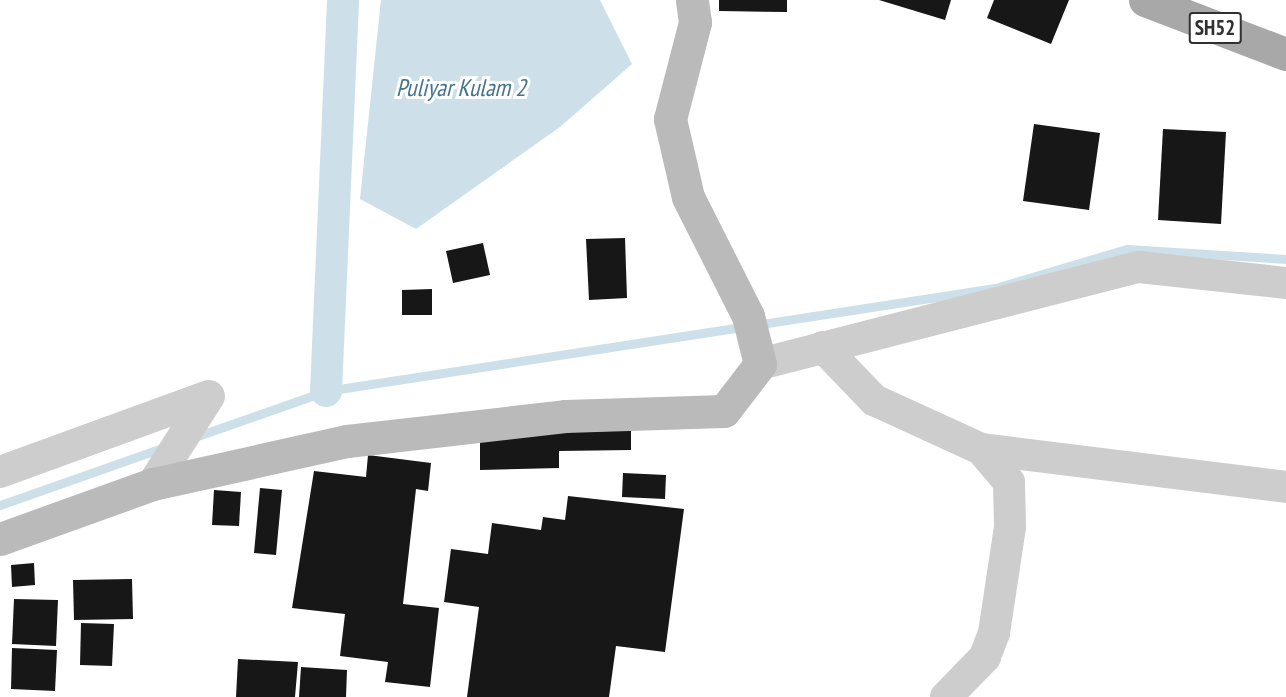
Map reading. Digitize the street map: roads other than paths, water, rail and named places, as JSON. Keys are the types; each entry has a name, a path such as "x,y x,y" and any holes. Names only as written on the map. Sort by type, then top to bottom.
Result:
{"main road":[{"name":"SH52","path":"1145,0 1286,54"}],"street":[{"path":"692,0 695,22 670,119 688,197 748,316 760,364"},
{"path":"0,539 153,484 347,441 565,416 724,411 760,364 1139,267 1286,284"},
{"path":"823,347 874,400 981,449 1286,487"},
{"path":"0,472 209,396 153,484"},
{"path":"946,697 985,657 994,633 1011,527 1009,482 981,449"}],"water":[{"name":"Puliyar Kulam 2","path":"381,0 600,0 632,64 560,127 416,229 360,199"}],"waterway":[{"path":"326,391 343,0"},
{"path":"192,438 326,391 995,288 1127,249 1286,259"},
{"path":"0,505 165,447"}]}
